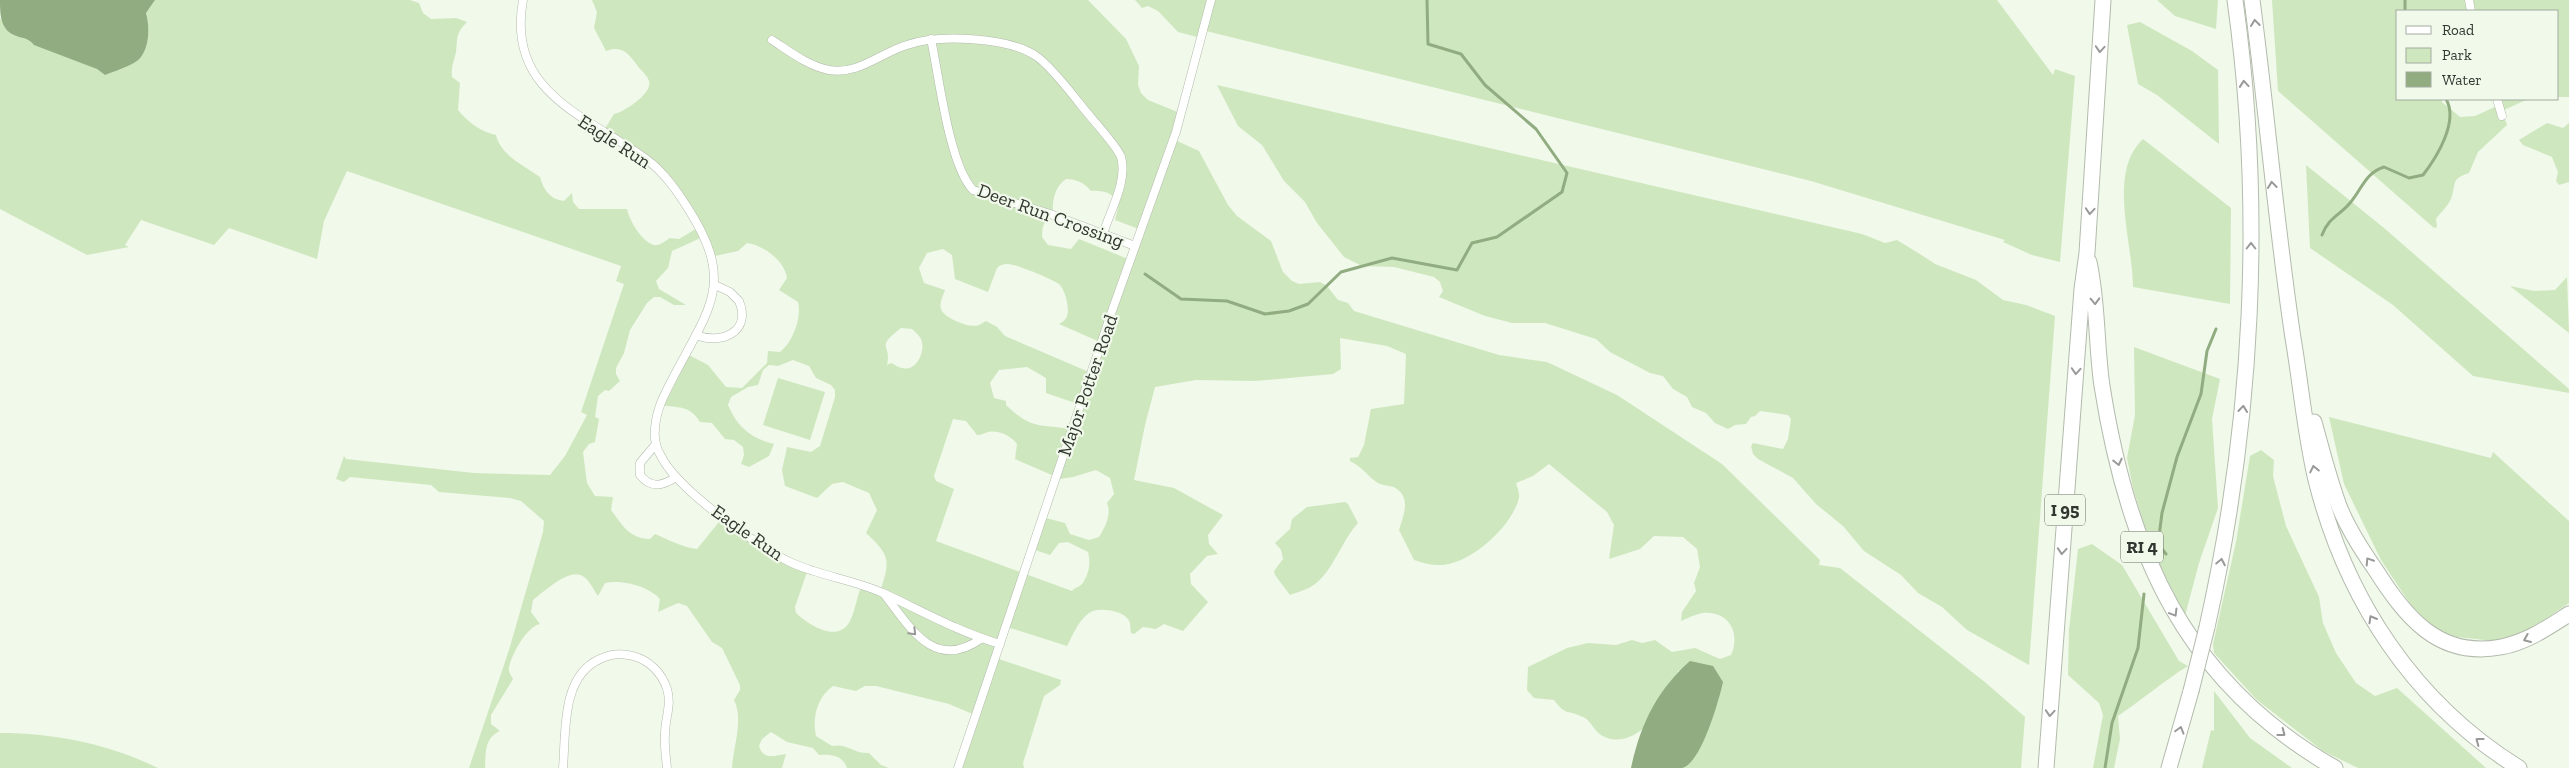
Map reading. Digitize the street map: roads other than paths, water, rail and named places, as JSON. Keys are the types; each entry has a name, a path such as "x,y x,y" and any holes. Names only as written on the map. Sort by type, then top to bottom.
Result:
{"highway":[{"name":"I 95","path":"2046,768 2082,289 2087,253 2103,0"},
{"path":"2169,768 2207,627 2224,543 2236,466 2249,318 2250,178 2244,73 2235,0"},
{"path":"2252,0 2278,237 2293,337 2316,480 2337,546 2358,594 2384,639 2426,693 2464,729 2519,768"},
{"name":"RI 4","path":"2087,253 2095,288 2100,370 2107,416 2133,520 2156,579 2187,633 2231,689 2284,735 2335,768"},
{"path":"2293,337 2324,459 2340,507 2354,537 2411,619 2431,635 2451,644 2474,648 2500,648 2529,640 2569,614"}],"street":[{"name":"Eagle Run","path":"523,0 520,26 523,44 533,73 543,86 566,108 646,159 665,176 689,210 709,246 713,259 715,284 708,307 696,335 659,406 655,425 656,444 664,462 676,477 744,535 768,551 806,568 884,594 982,638 1000,644"},
{"name":"Major Potter Road","path":"958,768 1135,246 1176,132 1211,0"},
{"path":"772,40 804,60 829,70 856,69 906,45 931,39 960,38 1016,46 1037,56 1076,98 1121,156 1122,178 1103,234"},
{"name":"Deer Run Crossing","path":"931,39 951,136 966,182 973,190 1050,214 1135,246"},
{"path":"2497,100 2502,116"},
{"path":"696,335 711,340 726,337 733,333 741,320 739,301 730,292 715,284"},
{"path":"656,444 640,462 640,475 646,482 656,485 665,484 676,477"},
{"path":"884,594 920,640 936,648 960,650 982,638"},
{"path":"563,768 570,701 575,684 589,665 603,657 618,654 634,656 648,663 664,680 669,705 665,734 667,768"}],"water":[{"path":"0,0 155,0 146,13 148,39 141,57 130,65 105,75 97,69 34,45 27,39 9,32 3,25"},
{"path":"1690,661 1713,666 1723,682 1708,730 1696,755 1689,764 1682,768 1631,768 1639,737 1659,696 1678,672"}],"waterway":[{"path":"1145,274 1181,299 1227,301 1265,314 1289,311 1308,304 1341,272 1392,258 1457,270 1472,243 1497,237 1562,192 1567,173 1536,129 1485,85 1461,54 1428,44 1427,0"},
{"path":"2405,0 2405,10"},
{"path":"2322,235 2331,220 2350,203 2372,173 2384,167 2409,178 2423,175 2445,138 2450,118 2446,100"},
{"path":"2166,554 2158,544 2162,513 2177,457 2201,394 2207,351 2216,329"},
{"path":"2105,768 2112,723 2138,648 2144,594"}]}
